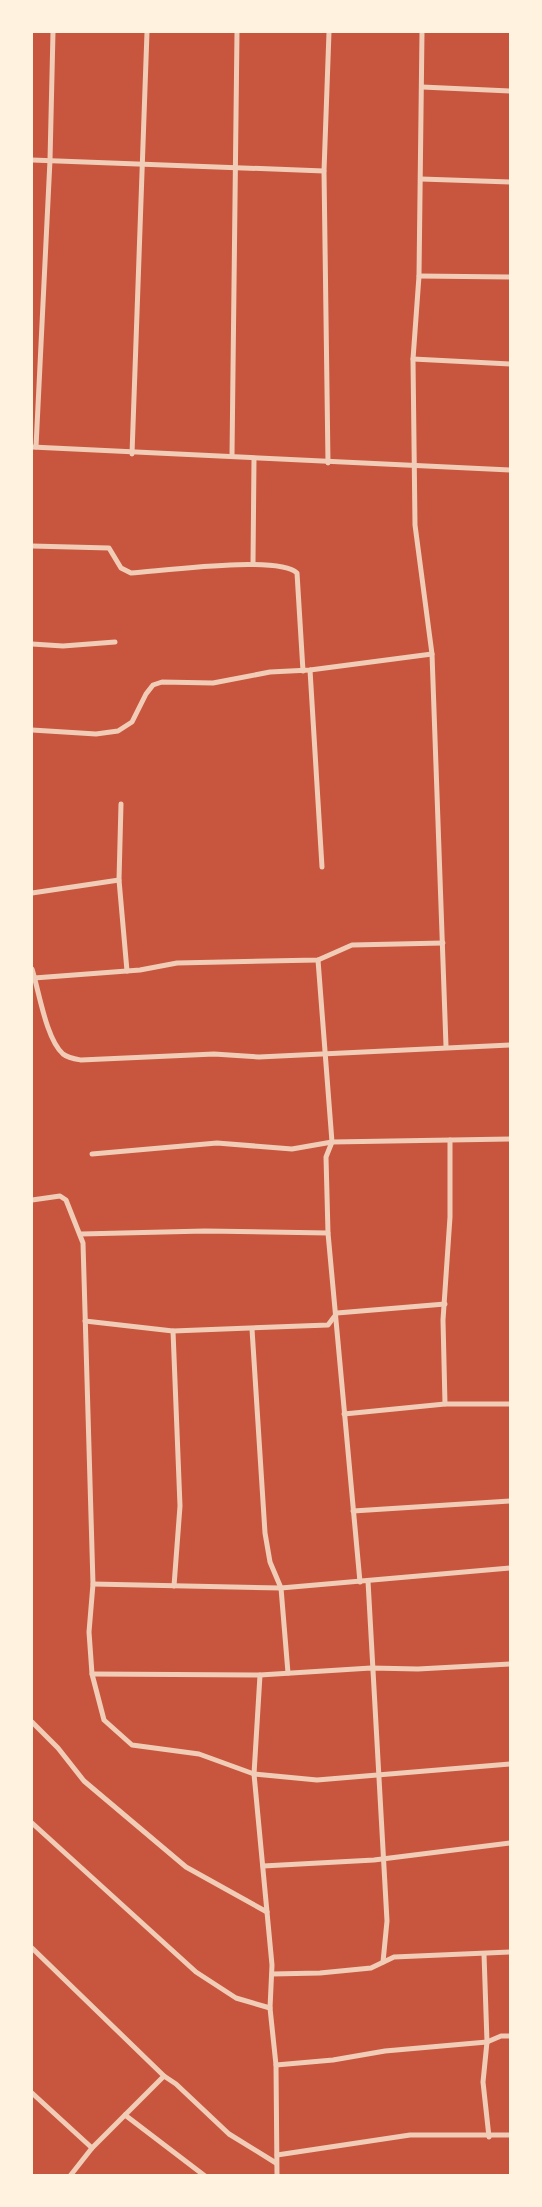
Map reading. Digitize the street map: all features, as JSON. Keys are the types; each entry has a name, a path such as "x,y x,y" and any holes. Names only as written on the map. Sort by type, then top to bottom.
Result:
{"street":[{"path":"52,32 50,160 34,447 132,454 232,456 328,463 510,470"},
{"path":"132,454 147,32"},
{"path":"232,456 237,32"},
{"path":"328,463 324,171 329,32"},
{"path":"422,32 421,179 413,359 415,525 432,654 446,1046"},
{"path":"422,87 510,91"},
{"path":"32,160 324,171"},
{"path":"421,179 510,182"},
{"path":"418,276 510,277"},
{"path":"413,359 510,364"},
{"path":"254,459 254,564"},
{"path":"32,546 109,548 121,568 131,573 254,564 276,564 291,568 297,573 303,671"},
{"path":"32,644 63,646 115,642"},
{"path":"32,730 96,734 118,731 132,722 153,685 162,682 213,683 270,672 303,671 432,654"},
{"path":"310,670 322,867"},
{"path":"121,804 119,880 127,971"},
{"path":"32,893 119,880"},
{"path":"34,978 127,971 177,963 318,960 344,946 443,943"},
{"path":"318,960 332,1142 326,1157 328,1233 360,1582"},
{"path":"32,969 47,1023 58,1048 64,1054 81,1060 214,1054 259,1057 446,1046 510,1045"},
{"path":"92,1154 217,1143 292,1149 332,1142 510,1139"},
{"path":"446,1404 445,1304 450,1217 450,1140"},
{"path":"32,1200 60,1196 66,1200 84,1243 93,1584 89,1632 92,1674 104,1720 132,1745 200,1754 254,1774 317,1779 510,1764"},
{"path":"81,1234 205,1231 328,1233"},
{"path":"85,1321 173,1331 252,1329 328,1325 337,1313 445,1304"},
{"path":"252,1329 265,1533 270,1562 281,1588 288,1673"},
{"path":"173,1331 180,1506 174,1586"},
{"path":"344,1414 446,1404 510,1404"},
{"path":"353,1511 510,1501"},
{"path":"93,1584 281,1588 510,1568"},
{"path":"368,1581 371,1668 387,1921 383,1962"},
{"path":"92,1674 260,1675 371,1668 418,1669 510,1664"},
{"path":"260,1675 254,1774 272,1974 270,2008 276,2065 277,2175"},
{"path":"32,1722 58,1748 84,1781 186,1867 267,1912"},
{"path":"32,1823 196,1972 236,1998 270,2008"},
{"path":"263,1866 384,1859 510,1844"},
{"path":"32,1948 164,2076 176,2084 229,2134 276,2163"},
{"path":"272,1974 320,1973 371,1968 394,1957 510,1952"},
{"path":"484,1954 487,2042 483,2082 489,2137"},
{"path":"276,2065 333,2060 386,2051 487,2042 501,2036 510,2036"},
{"path":"70,2175 92,2148 164,2076"},
{"path":"32,2094 92,2148"},
{"path":"125,2115 205,2175"},
{"path":"277,2155 421,2134 489,2137 510,2135"}]}
